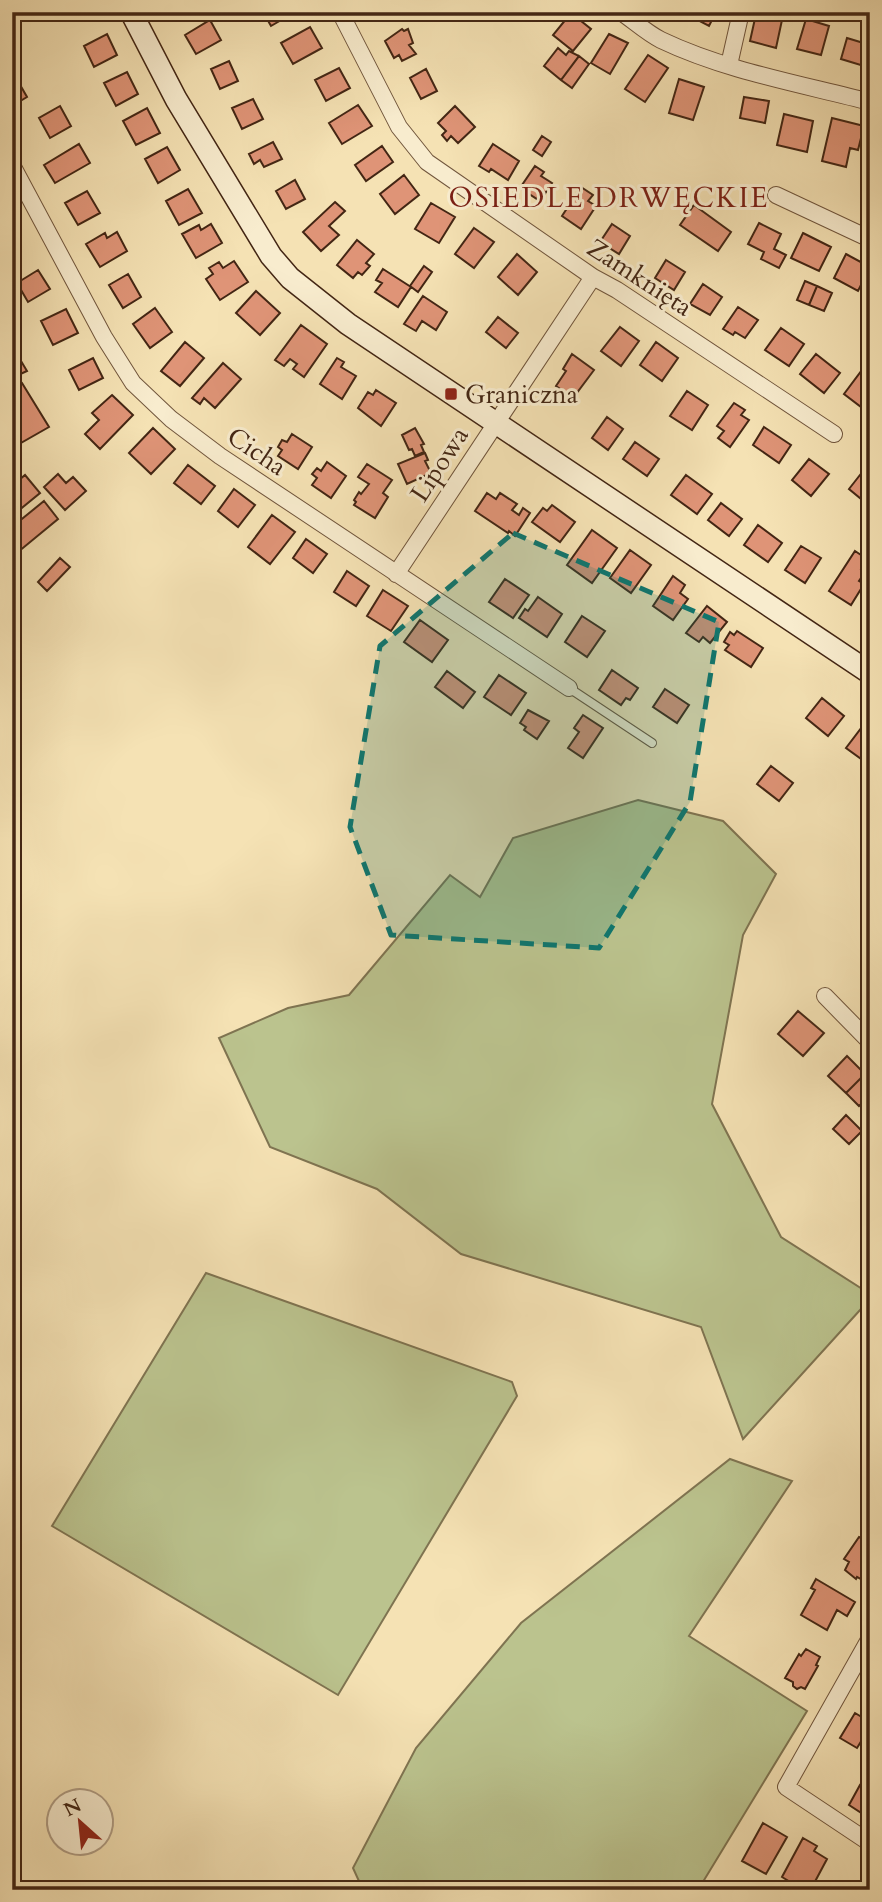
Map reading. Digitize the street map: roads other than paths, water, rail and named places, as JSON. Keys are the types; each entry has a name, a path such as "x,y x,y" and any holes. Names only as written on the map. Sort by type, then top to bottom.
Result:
{"street":[{"path":"131,12 176,99 255,232 290,278 348,324 870,673"},
{"name":"Zamknięta","path":"340,12 399,127 427,162 593,277 617,289 834,434"},
{"path":"621,12 658,38 729,65 870,102"},
{"path":"729,65 741,12"},
{"name":"Cicha","path":"12,165 104,337 132,383 171,419 220,456 569,688"},
{"path":"776,195 870,239"},
{"name":"Lipowa","path":"396,574 593,277"},
{"path":"825,996 870,1042"},
{"path":"870,1638 786,1787 870,1843"}],"lane":[{"path":"569,688 652,743"}],"place":[{"name":"Graniczna","path":"451,394"}],"district":[{"name":"OSIEDLE DRWĘCKIE","path":"609,197"}]}
